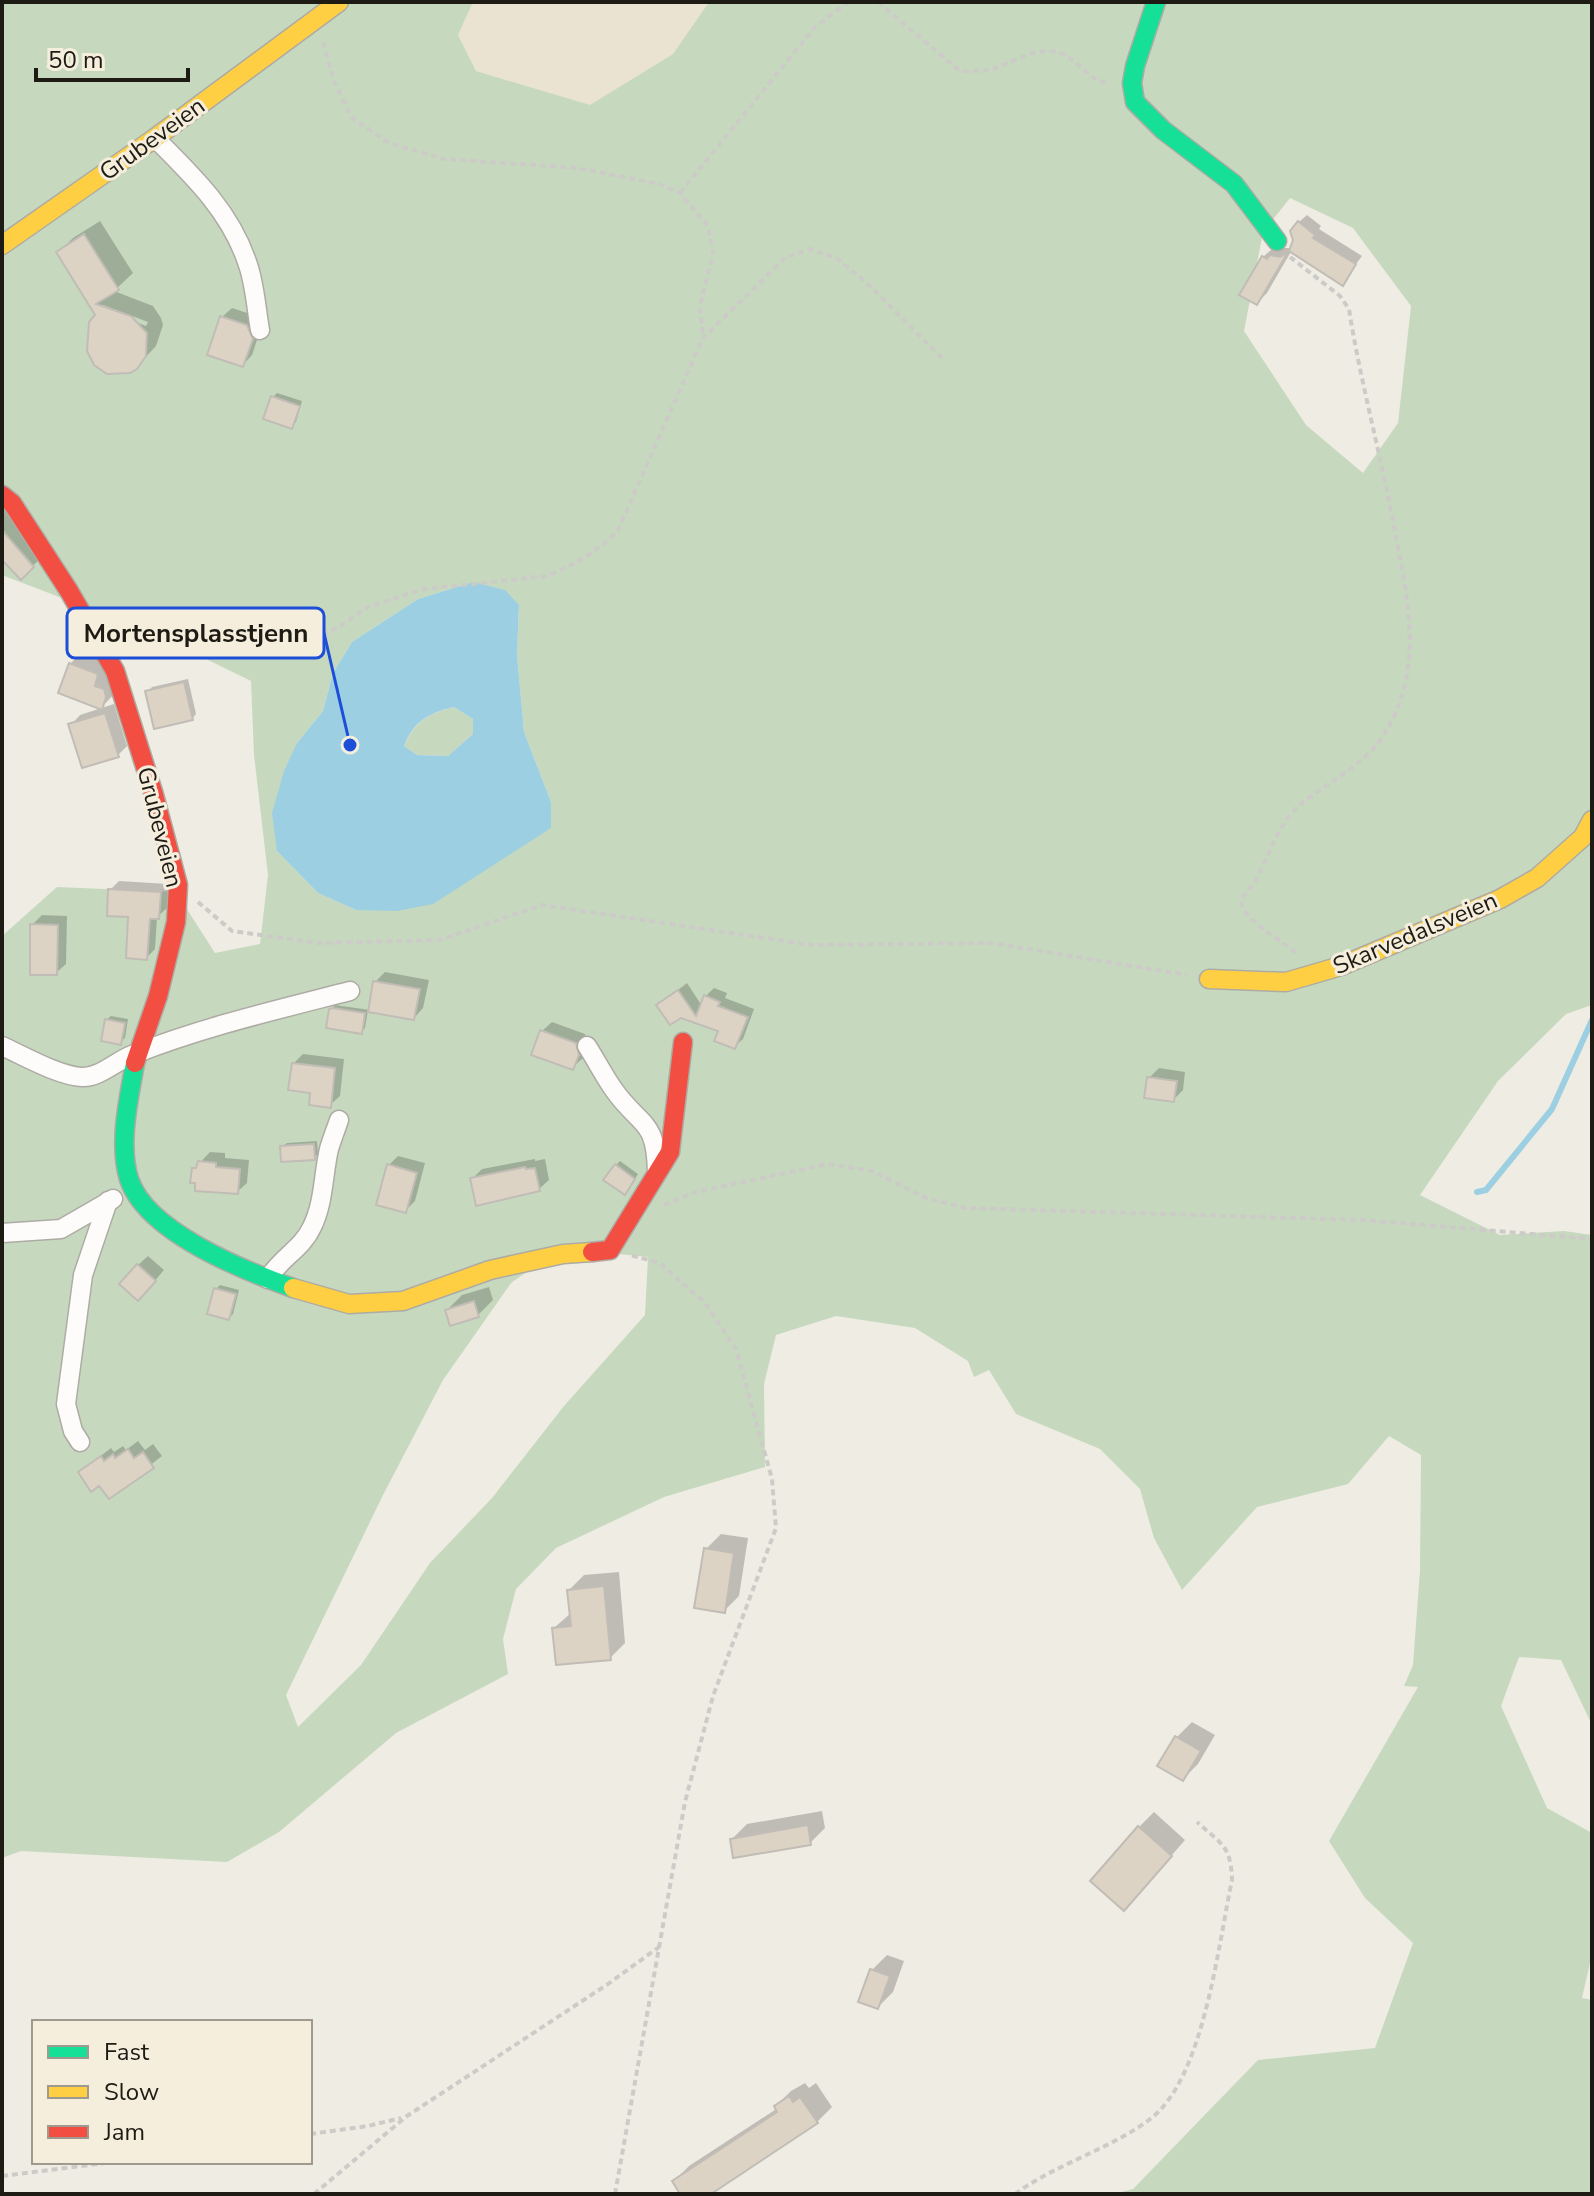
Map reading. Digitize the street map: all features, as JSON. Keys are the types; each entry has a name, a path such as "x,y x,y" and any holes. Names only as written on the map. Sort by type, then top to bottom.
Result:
{"street":[{"name":"Grubeveien","path":"2,245 155,138 339,2"},
{"path":"1156,2 1135,66 1132,83 1135,102 1163,130 1234,184 1277,241"},
{"path":"155,138 217,203 232,227 248,264 260,330"},
{"name":"Grubeveien","path":"2,495 12,503 61,578 120,685 178,885 176,922 158,996 137,1053 125,1124 128,1175 133,1188"},
{"name":"Skarvedalsveien","path":"1209,979 1286,982 1341,966 1500,899 1537,878 1583,837 1592,820"},
{"path":"2,1046 67,1074 94,1076 118,1060 204,1029 350,991"},
{"path":"2,1233 61,1229 133,1188 154,1214 189,1242 268,1279 349,1304 403,1301 490,1270 563,1254 610,1250 670,1152 683,1042"},
{"path":"587,1046 616,1092 650,1128 656,1143 657,1173"},
{"path":"268,1279 311,1230 339,1120"},
{"path":"80,1442 73,1431 66,1404 83,1275 108,1201"}],"path":[{"path":"680,193 815,27 848,2"},
{"path":"878,2 960,71 989,70 1031,53 1052,51 1068,56 1084,71 1104,83 1132,83"},
{"path":"316,19 334,81 352,118 389,143 444,159 577,168 659,184 680,193 708,226 713,254 700,305 703,338"},
{"path":"1277,241 1294,262 1340,296 1349,309 1410,612 1409,664 1392,724 1377,745 1299,806 1281,829 1241,901 1249,917 1296,952 1309,975"},
{"path":"103,651 176,634 272,649 300,644 339,627 368,607 424,589 547,576 565,569 601,547 618,530 703,338 786,257 810,249 836,258 866,282 944,360"},
{"path":"178,885 232,931 318,943 440,940 542,905 812,945 992,943 1209,979"},
{"path":"629,1220 695,1192 828,1164 872,1171 926,1198 965,1208 1363,1220 1592,1239"},
{"path":"610,1250 660,1263 705,1303 736,1349 772,1479 776,1528 713,1696 685,1802 615,2194"},
{"path":"1015,2194 1035,2180 1078,2160 1148,2120 1169,2102 1181,2084 1204,2017 1232,1880 1228,1849 1197,1822"},
{"path":"314,2194 407,2116 659,1947"},
{"path":"312,2134 368,2126 407,2116"},
{"path":"2,2176 98,2164"}],"shaded area":[{"path":"473,2 709,2 673,54 590,106 476,71 458,35"}],"green space":[{"path":"2,2 473,2 458,35 476,71 590,105 673,54 709,2 1592,2 1592,1005 1566,1014 1498,1081 1420,1195 1500,1235 1564,1231 1592,1235 1592,1725 1561,1660 1519,1657 1501,1706 1547,1808 1592,1833 1592,1954 1582,1998 1592,2000 1592,2194 1113,2194 1133,2189 1258,2060 1375,2048 1413,1943 1365,1898 1329,1841 1418,1687 1404,1686 1413,1665 1420,1570 1421,1455 1389,1436 1348,1484 1257,1507 1182,1590 1154,1538 1140,1489 1100,1449 1016,1414 989,1370 974,1377 968,1361 915,1328 836,1316 776,1335 764,1384 765,1467 664,1497 556,1548 516,1589 503,1639 508,1674 396,1733 279,1832 227,1862 21,1851 2,1858 2,936 57,887 176,892 215,953 260,944 268,875 254,755 251,681 153,633 2,575","holes":["1290,198 1353,228 1411,306 1398,423 1363,473 1306,425 1244,331 1263,232","473,582 519,605 517,655 524,732 551,802 550,828 521,845 356,910 318,893 277,851 297,743 323,711 333,673 352,642 418,599","561,1248 648,1257 645,1315 564,1406 492,1498 430,1563 361,1665 298,1727 286,1695 383,1495 443,1380 511,1283"]},
{"path":"454,707 473,719 473,734 448,756 417,755 404,746 423,720"}],"water":[{"path":"473,582 505,590 519,605 517,655 524,732 551,802 551,828 433,904 397,911 356,910 318,893 277,851 272,813 284,771 297,743 323,711 333,673 352,642 418,599","holes":["454,707 473,719 473,734 448,756 417,755 404,746 418,724 437,712"]}],"building":[{"path":"1298,221 1315,235 1313,238 1356,264 1343,286 1289,251 1293,240 1290,231"},
{"path":"84,234 119,290 96,304 131,316 147,333 146,356 130,373 107,374 94,365 87,351 89,322 95,315 56,252"},
{"path":"1288,252 1257,305 1239,295 1262,256 1267,259 1270,255 1280,257"},
{"path":"220,316 247,325 253,339 243,367 207,355"},
{"path":"271,396 300,406 292,429 263,419"},
{"path":"2,530 34,567 21,580 2,560"},
{"path":"69,663 98,674 95,686 104,689 106,697 102,710 58,693"},
{"path":"184,682 193,720 154,729 145,691"},
{"path":"105,713 119,757 82,768 68,724"},
{"path":"108,889 161,892 159,919 150,919 147,960 126,958 128,917 107,916"},
{"path":"30,924 58,925 57,975 30,975"},
{"path":"373,981 420,989 414,1020 368,1012"},
{"path":"678,990 696,1016 704,995 720,1002 718,1006 748,1017 735,1049 714,1041 718,1031 681,1018 670,1025 656,1005"},
{"path":"329,1009 365,1013 362,1034 326,1028"},
{"path":"105,1019 125,1023 121,1045 101,1041"},
{"path":"540,1030 576,1043 579,1055 573,1070 531,1055"},
{"path":"292,1063 335,1068 331,1108 309,1105 310,1093 288,1090"},
{"path":"1147,1077 1177,1081 1174,1102 1144,1098"},
{"path":"314,1144 315,1160 281,1162 280,1146"},
{"path":"198,1161 216,1163 216,1167 240,1169 238,1194 195,1191 195,1183 190,1183 192,1168 196,1168"},
{"path":"387,1164 417,1173 406,1213 376,1205"},
{"path":"615,1164 635,1179 625,1195 603,1180"},
{"path":"525,1167 535,1168 540,1191 476,1206 470,1178"},
{"path":"137,1264 156,1281 138,1301 119,1284"},
{"path":"214,1288 236,1294 229,1320 207,1314"},
{"path":"474,1301 479,1317 450,1326 445,1310"},
{"path":"128,1449 134,1458 143,1452 154,1468 109,1499 99,1486 91,1492 78,1472 101,1456 104,1461"},
{"path":"704,1548 734,1553 725,1613 694,1608"},
{"path":"604,1586 611,1660 556,1665 552,1628 571,1626 567,1590"},
{"path":"1175,1736 1201,1751 1183,1781 1157,1766"},
{"path":"808,1825 811,1845 733,1858 730,1839"},
{"path":"1138,1826 1172,1856 1124,1911 1090,1881"},
{"path":"870,1969 890,1976 878,2009 858,2002"},
{"path":"789,2096 793,2102 800,2097 818,2123 711,2194 680,2194 672,2181 777,2112 774,2106"}],"waterway":[{"path":"1477,1192 1486,1190 1552,1109 1592,1020"}],"traffic: fast":[{"path":"1156,2 1135,66 1132,83 1135,102 1163,130 1234,184 1277,241"},
{"path":"135,1063 124,1151 129,1179 139,1198 155,1216 199,1247 293,1288"}],"traffic: slow":[{"path":"2,245 155,138 339,2"},
{"path":"1209,979 1286,982 1341,966 1500,899 1537,878 1583,837 1592,820"},
{"path":"293,1288 349,1304 403,1301 490,1270 563,1254 592,1252"}],"traffic: jam":[{"path":"2,495 12,503 69,591 115,671 178,885 176,922 158,996 135,1063"},
{"path":"592,1252 610,1250 670,1152 683,1042"}],"place":[{"name":"Mortensplasstjenn","path":"350,745"}]}
